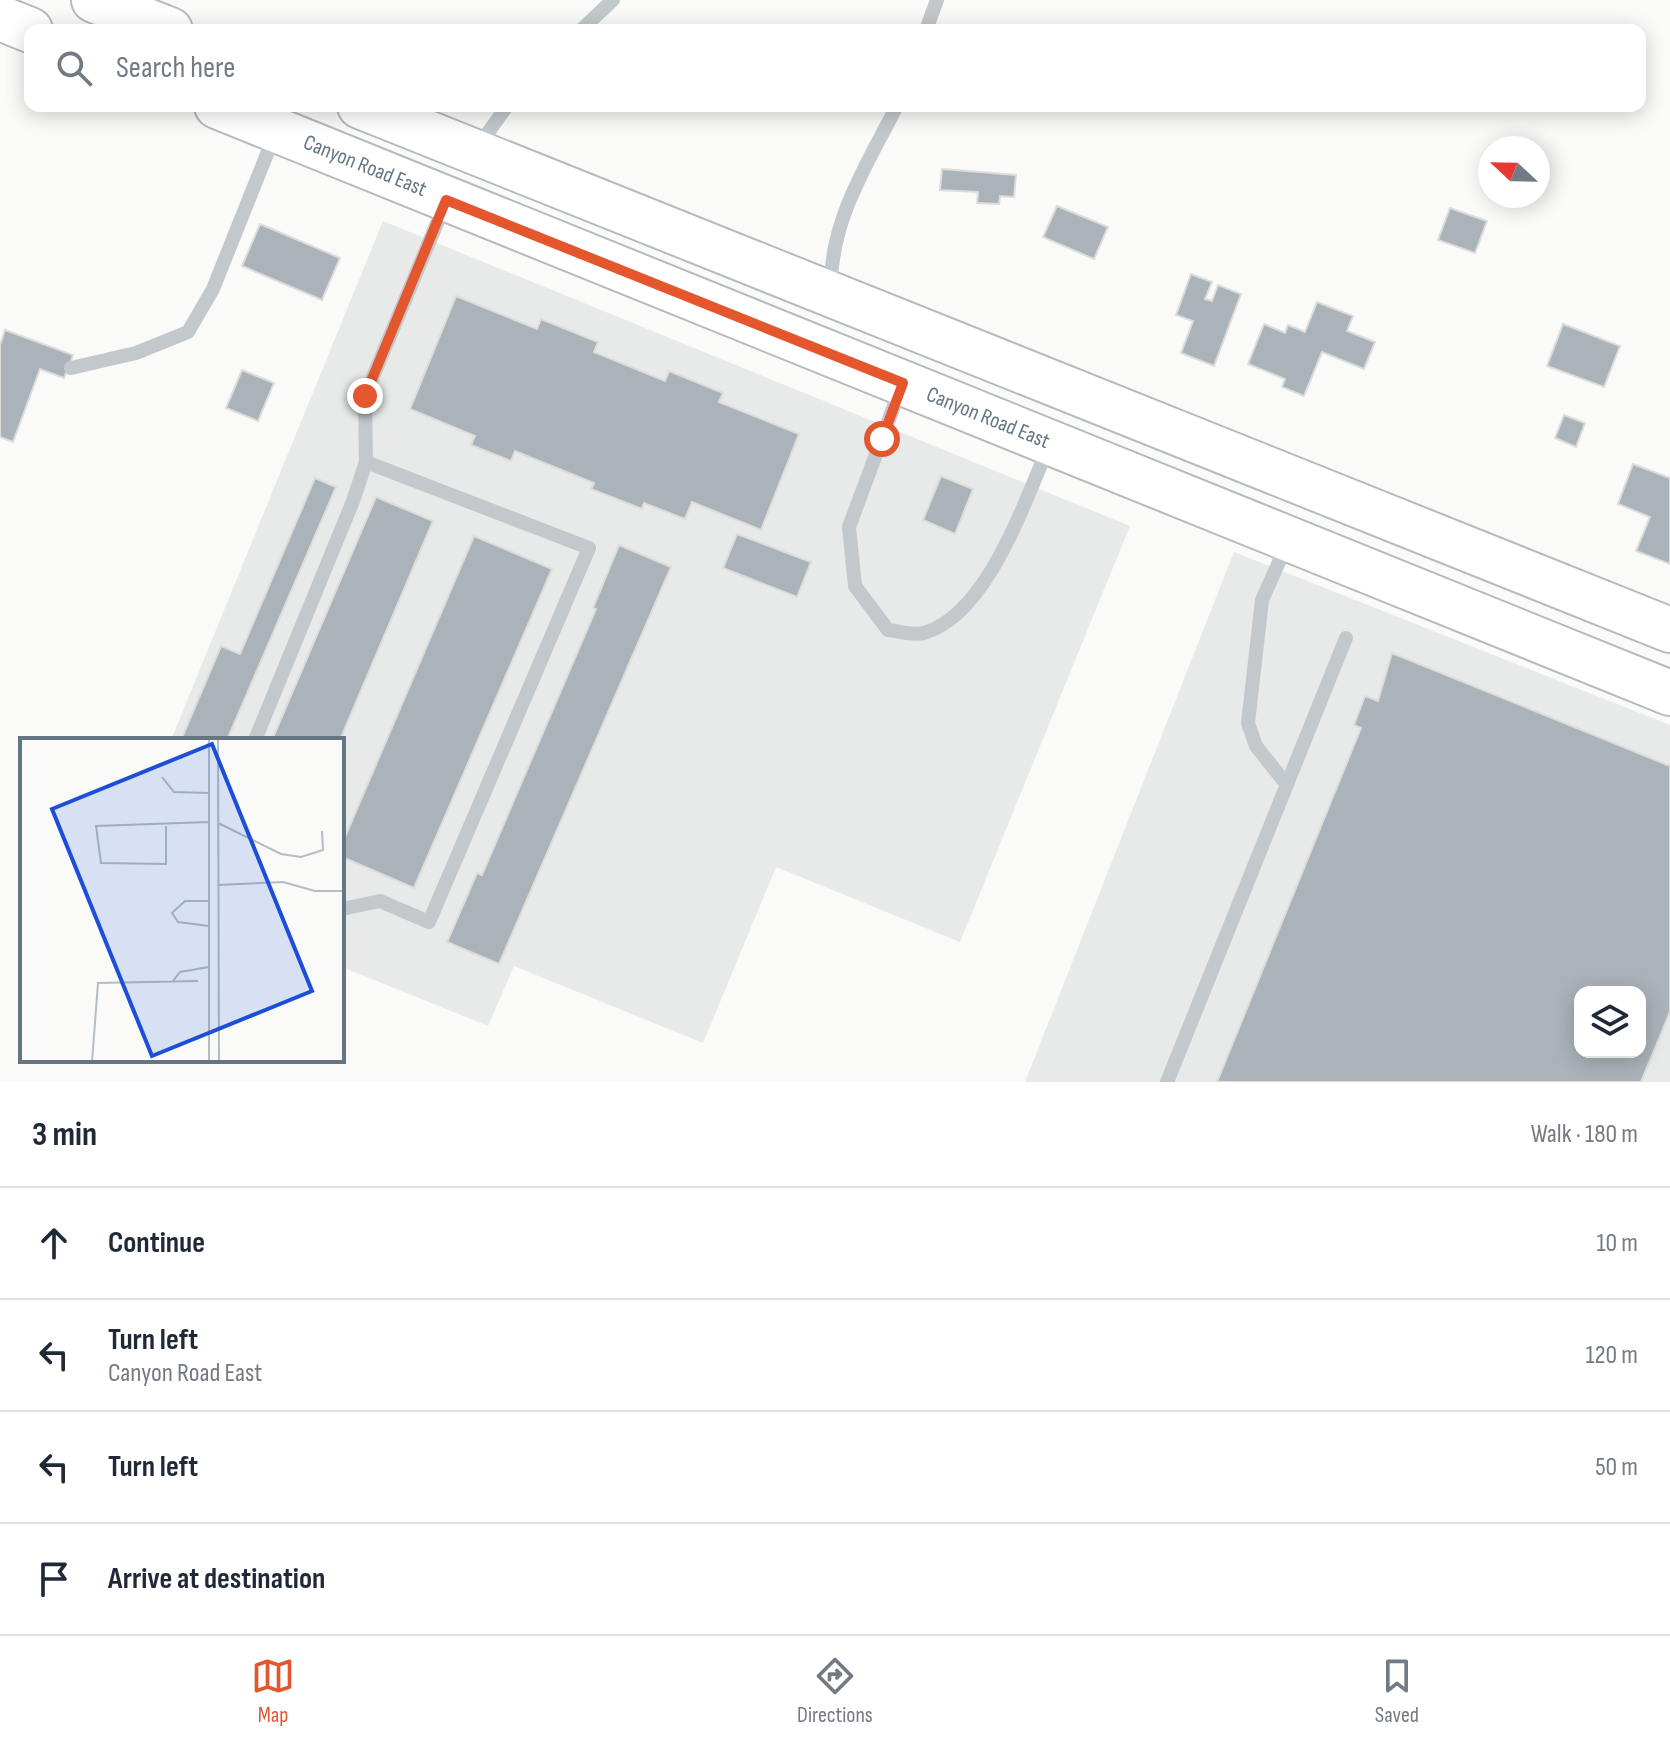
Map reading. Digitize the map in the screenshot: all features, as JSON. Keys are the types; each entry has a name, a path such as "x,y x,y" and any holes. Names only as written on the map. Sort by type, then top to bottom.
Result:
{"main road":[{"path":"94,0 155,24"},
{"path":"0,18 24,28"},
{"name":"Canyon Road East","path":"232,112 1670,693"},
{"path":"375,112 1670,630"}],"lane":[{"path":"587,24 613,0"},
{"path":"928,24 937,0"},
{"path":"475,152 503,112"},
{"path":"831,294 830,256 852,195 894,112"},
{"path":"71,368 136,353 188,332 213,289 277,130"},
{"path":"256,738 366,462 365,396 446,200"},
{"path":"903,383 849,527 855,586 888,630 922,635 954,618 990,572 1051,443"},
{"path":"344,909 380,901 429,922 589,548 366,462"},
{"path":"1287,785 1256,746 1248,723 1262,600 1289,540"},
{"path":"1167,1082 1346,638"}],"shaded area":[{"path":"383,221 1130,526 960,942 776,867 703,1043 514,966 488,1026 344,968 344,738 172,738"},
{"path":"1234,552 1670,725 1670,1082 1025,1082"}],"building":[{"path":"942,169 1016,175 1014,197 1000,196 999,204 977,203 978,192 940,190"},
{"path":"1057,206 1108,227 1094,259 1043,237"},
{"path":"1450,208 1487,221 1475,253 1438,240"},
{"path":"260,224 340,258 322,300 242,266"},
{"path":"1191,274 1212,282 1205,299 1212,301 1218,285 1241,294 1214,366 1181,353 1193,321 1176,315"},
{"path":"456,296 537,329 541,319 598,342 594,352 665,381 669,371 723,393 719,402 799,434 761,530 692,502 685,519 644,503 642,509 591,489 594,483 515,451 511,461 471,445 475,436 410,409"},
{"path":"1317,302 1353,316 1347,331 1375,342 1364,369 1322,352 1304,396 1282,387 1285,379 1248,364 1264,324 1285,333 1288,325 1305,332"},
{"path":"1563,324 1620,346 1604,387 1547,366"},
{"path":"5,330 73,355 64,378 40,369 13,442 0,437 0,345"},
{"path":"242,370 274,383 258,421 226,408"},
{"path":"1564,415 1585,423 1576,447 1555,438"},
{"path":"1633,464 1670,478 1670,564 1636,551 1650,517 1618,504"},
{"path":"941,476 973,489 955,534 923,520"},
{"path":"315,478 336,487 228,738 182,738 221,646 240,654"},
{"path":"376,497 433,521 341,738 273,738"},
{"path":"737,534 811,562 797,597 723,568"},
{"path":"474,536 552,569 414,888 344,858 344,839"},
{"path":"619,545 671,567 499,964 447,942 477,873 482,875 596,609 593,608"},
{"path":"1392,653 1670,766 1670,1012 1641,1082 1217,1082 1361,728 1354,725 1365,696 1378,701"}],"route":[{"path":"365,396 446,200 903,383 882,439"}]}
